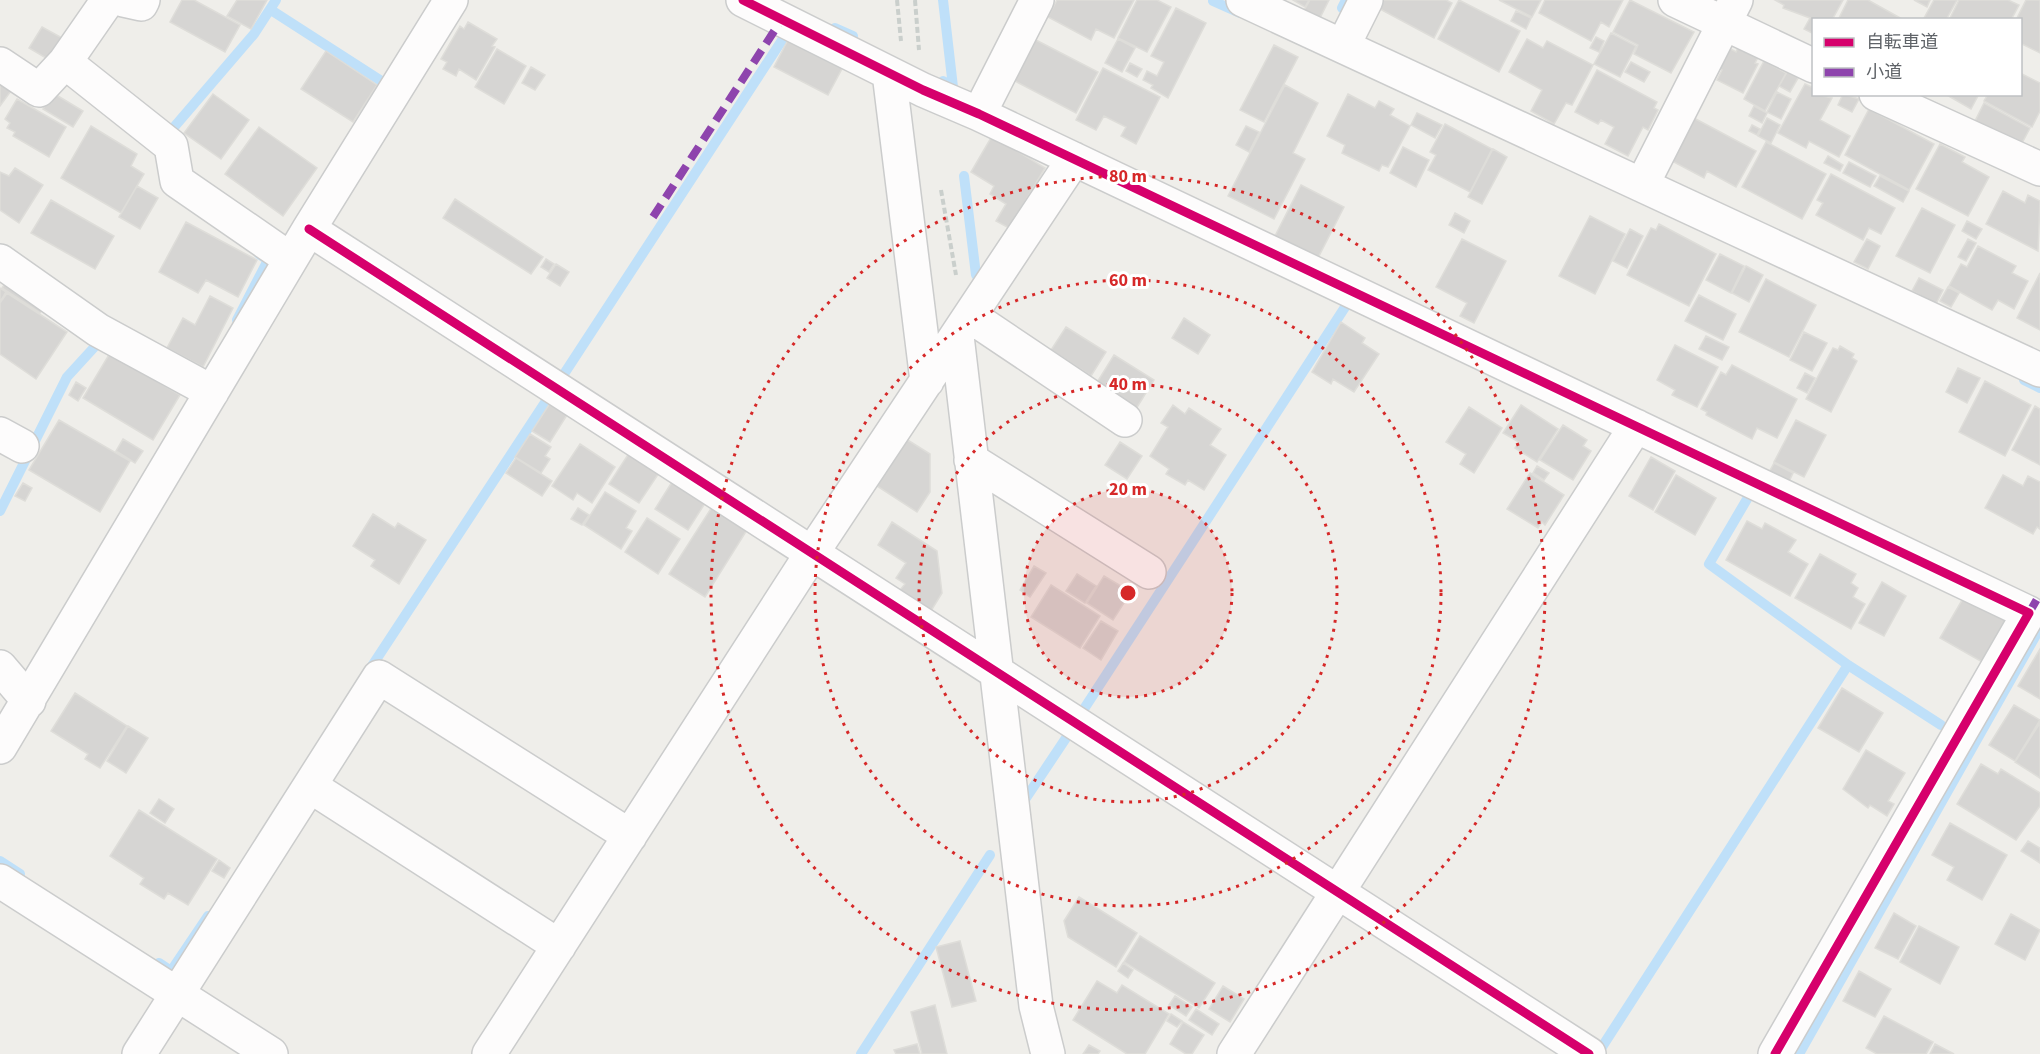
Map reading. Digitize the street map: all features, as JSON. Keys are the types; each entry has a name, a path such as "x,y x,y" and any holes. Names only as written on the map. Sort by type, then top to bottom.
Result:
{"street":[{"path":"0,64 39,90 65,62 108,0"},
{"path":"123,0 141,4 143,0"},
{"path":"0,747 290,259 451,0"},
{"path":"743,0 889,73 2029,613 1775,1054"},
{"path":"979,114 1037,0"},
{"path":"1243,0 2040,370"},
{"path":"1343,46 1366,0"},
{"path":"1675,0 1730,12 1812,65"},
{"path":"1642,185 1730,12"},
{"path":"65,62 171,146 177,181 290,259"},
{"path":"889,73 927,381"},
{"path":"1880,96 2040,170"},
{"path":"489,1054 812,554 1074,159"},
{"path":"309,229 1589,1054"},
{"path":"0,261 98,330 212,392"},
{"path":"963,326 1125,420"},
{"path":"963,326 971,460 1036,1006 1048,1054"},
{"path":"1234,1054 1636,426"},
{"path":"971,460 1149,572"},
{"path":"0,667 29,700"},
{"path":"139,1054 379,677 630,836"},
{"path":"310,786 559,946"},
{"path":"0,881 271,1054"}],"building":[{"path":"182,0 194,0 240,25 225,52 170,22"},
{"path":"237,0 267,0 251,29 227,16"},
{"path":"1057,0 1134,0 1114,38 1096,29 1091,40 1048,17"},
{"path":"1137,0 1157,0 1171,7 1147,52 1118,38"},
{"path":"1293,0 1309,0 1305,7"},
{"path":"1310,0 1329,0 1318,22 1302,14"},
{"path":"1383,0 1446,0 1452,3 1434,38 1378,8"},
{"path":"1459,0 1520,31 1499,72 1438,39"},
{"path":"1499,0 1541,0 1532,17"},
{"path":"1545,0 1623,0 1609,27 1601,22 1591,41 1539,13"},
{"path":"1630,0 1694,32 1671,73 1634,54 1638,45 1613,32"},
{"path":"1775,0 1843,0 1833,18 1812,18 1812,33 1804,29 1810,18 1783,8 1784,5"},
{"path":"1848,0 1868,0 1900,18 1839,18"},
{"path":"1914,0 1930,0 1927,7"},
{"path":"1934,0 1957,0 1947,18 1924,18"},
{"path":"1959,0 2008,0 2019,5 2012,18 1950,18"},
{"path":"2026,0 2040,0 2040,53 2022,44 2022,18 2017,18"},
{"path":"1176,8 1206,23 1168,98 1151,88 1153,85 1143,80 1147,71 1157,76 1164,62 1151,56"},
{"path":"1516,11 1531,18 1526,29 1511,21"},
{"path":"468,22 497,39 492,46 495,47 476,80 459,69 456,76 443,69 447,62 441,59 460,26 464,29"},
{"path":"42,27 64,39 51,61 29,48"},
{"path":"1611,33 1636,46 1620,77 1594,64"},
{"path":"790,36 844,65 828,95 774,67"},
{"path":"1596,37 1604,41 1599,52 1590,48"},
{"path":"1034,39 1098,72 1076,113 1013,80"},
{"path":"1118,39 1135,48 1122,72 1105,63"},
{"path":"1527,39 1543,48 1547,41 1593,65 1572,105 1566,103 1554,124 1531,111 1542,90 1509,72"},
{"path":"1740,43 1760,54 1755,63 1758,64 1743,93 1717,80 1722,70 1719,68 1729,48 1736,52"},
{"path":"1274,45 1298,57 1264,122 1240,110"},
{"path":"497,49 526,66 504,104 475,87"},
{"path":"326,51 377,85 353,122 301,89"},
{"path":"1764,61 1786,73 1765,111 1744,99"},
{"path":"1631,62 1650,72 1644,82 1625,72"},
{"path":"1130,63 1142,69 1137,77 1126,71"},
{"path":"531,67 545,75 535,90 522,83"},
{"path":"1790,67 1801,73 1790,92 1779,86"},
{"path":"1103,68 1160,97 1136,144 1121,136 1126,127 1104,116 1096,130 1076,120"},
{"path":"1597,70 1657,102 1654,108 1658,110 1648,130 1643,127 1628,156 1605,144 1614,127 1601,120 1598,124 1575,112"},
{"path":"2022,74 2040,83 2040,111 2032,127 1984,101 1987,96 2022,96"},
{"path":"0,83 11,91 0,106"},
{"path":"1805,84 1812,87 1812,96 1832,98 1820,120 1850,136 1839,157 1809,141 1806,148 1778,133"},
{"path":"1285,85 1318,103 1293,153 1305,159 1274,219 1228,196"},
{"path":"1777,92 1791,99 1781,119 1767,112"},
{"path":"53,93 83,111 73,127 43,109"},
{"path":"213,94 249,120 221,159 184,133"},
{"path":"1348,94 1375,108 1379,101 1394,109 1390,115 1410,126 1388,167 1382,165 1379,171 1342,153 1345,145 1327,136"},
{"path":"1842,96 1859,99 1852,112 1838,105"},
{"path":"1948,96 1978,96 1971,109"},
{"path":"17,99 66,127 49,157 13,136 15,132 7,128 10,123 5,119"},
{"path":"1984,103 2030,128 2021,145 1975,121"},
{"path":"1754,106 1767,113 1762,123 1749,116"},
{"path":"1869,109 1934,144 1909,190 1845,155"},
{"path":"1417,113 1442,125 1435,138 1411,125"},
{"path":"1692,117 1756,151 1736,187 1707,171 1704,178 1670,160"},
{"path":"1767,118 1780,125 1771,143 1758,136"},
{"path":"1445,124 1492,149 1470,192 1428,170 1436,155 1430,152"},
{"path":"1752,125 1760,129 1757,135 1749,131"},
{"path":"91,126 137,154 131,166 144,174 121,213 61,178"},
{"path":"1246,126 1259,132 1249,152 1236,145"},
{"path":"259,127 317,168 283,216 225,174"},
{"path":"992,136 1045,168 1009,228 996,221 1006,204 990,194 994,186 971,172"},
{"path":"1766,142 1826,174 1802,219 1742,187"},
{"path":"1940,144 1965,157 1962,162 1989,177 1968,216 1916,189"},
{"path":"1403,147 1429,160 1416,187 1390,173"},
{"path":"1493,149 1507,157 1482,204 1468,197"},
{"path":"1828,156 1843,165 1840,171 1824,163"},
{"path":"1849,162 1876,176 1870,187 1843,173"},
{"path":"15,168 43,185 19,223 0,210 0,172 9,176"},
{"path":"1831,174 1895,208 1881,234 1869,228 1863,240 1816,215 1823,203 1817,200"},
{"path":"1880,176 1909,191 1903,202 1874,186"},
{"path":"1301,185 1344,207 1317,260 1274,238"},
{"path":"137,186 158,198 140,229 119,217"},
{"path":"2003,191 2025,203 2028,195 2040,201 2038,251 1986,224"},
{"path":"455,199 543,257 531,274 443,218"},
{"path":"51,200 114,236 95,269 31,233"},
{"path":"1922,208 1955,225 1930,273 1896,256"},
{"path":"1455,213 1470,221 1464,233 1449,225"},
{"path":"1590,216 1625,234 1595,294 1559,276"},
{"path":"1967,221 1982,229 1976,239 1962,231"},
{"path":"186,222 257,260 238,297 206,280 198,293 159,272"},
{"path":"1659,224 1716,254 1689,306 1627,275 1651,228 1656,230"},
{"path":"1630,229 1643,236 1627,268 1613,261"},
{"path":"1462,239 1506,261 1474,323 1460,316 1467,303 1436,287"},
{"path":"1867,239 1880,246 1868,269 1854,262"},
{"path":"1968,239 1976,243 1966,261 1958,257"},
{"path":"1978,246 2016,266 2012,273 2028,281 2014,309 1998,300 1992,310 1949,286 1961,264 1967,267"},
{"path":"1720,254 1744,266 1731,293 1706,280"},
{"path":"546,259 554,264 549,272 541,267"},
{"path":"556,264 569,272 560,286 547,278"},
{"path":"1746,266 1763,275 1749,302 1732,293"},
{"path":"2040,273 2040,330 2017,318"},
{"path":"1919,278 1943,290 1936,304 1912,291"},
{"path":"8,279 46,304 40,313 2,288"},
{"path":"1766,279 1816,305 1789,357 1739,332"},
{"path":"1948,287 1959,293 1951,307 1940,301"},
{"path":"0,288 6,292 0,302"},
{"path":"7,293 67,332 36,379 0,354 0,303"},
{"path":"1699,295 1736,314 1723,340 1685,321"},
{"path":"210,296 233,308 203,367 167,348 183,318 195,325"},
{"path":"1184,318 1210,335 1198,354 1172,338"},
{"path":"1341,322 1365,338 1362,343 1379,354 1354,392 1333,379 1331,384 1312,372"},
{"path":"1066,327 1106,352 1091,376 1051,350"},
{"path":"1804,332 1827,343 1812,371 1790,360"},
{"path":"1706,336 1729,347 1722,360 1699,349"},
{"path":"1675,345 1718,367 1697,407 1672,395 1675,390 1657,380"},
{"path":"1840,346 1854,354 1852,358 1857,361 1831,412 1806,399 1833,348 1838,350"},
{"path":"110,353 180,395 153,440 83,398"},
{"path":"1114,355 1154,380 1136,409 1096,384"},
{"path":"1732,365 1797,399 1777,438 1757,428 1752,439 1706,415 1707,412 1701,409 1721,372 1726,375"},
{"path":"1958,368 1980,378 1967,403 1946,392"},
{"path":"1805,373 1815,378 1807,393 1797,388"},
{"path":"1985,381 2031,405 2005,456 1959,432"},
{"path":"76,382 86,388 78,401 69,395"},
{"path":"554,397 567,415 550,442 532,431"},
{"path":"1173,405 1185,414 1189,408 1221,429 1210,445 1226,455 1204,490 1188,480 1185,485 1166,474 1169,469 1150,456 1168,427 1161,423"},
{"path":"1521,405 1558,429 1537,462 1515,448 1519,442 1503,433"},
{"path":"2035,406 2040,409 2040,465 2012,450"},
{"path":"1469,407 1502,428 1474,473 1460,464 1466,454 1446,442"},
{"path":"59,420 130,461 100,512 29,470"},
{"path":"1796,420 1826,435 1804,477 1774,462"},
{"path":"1563,425 1587,440 1583,446 1591,451 1573,480 1540,460"},
{"path":"530,434 551,447 545,456 550,459 541,473 515,457"},
{"path":"123,439 143,451 135,463 116,451"},
{"path":"906,439 930,454 930,492 917,512 877,486"},
{"path":"1120,442 1142,456 1127,479 1105,465"},
{"path":"580,444 615,467 592,503 577,493 573,500 552,486"},
{"path":"631,450 661,470 639,503 609,484"},
{"path":"1651,457 1675,471 1653,510 1629,496"},
{"path":"516,458 552,481 542,496 506,473"},
{"path":"1774,463 1793,473 1786,488 1766,478"},
{"path":"1537,466 1549,473 1544,480 1533,473"},
{"path":"1530,473 1564,495 1545,525 1542,522 1538,528 1507,509"},
{"path":"1676,475 1716,498 1695,535 1655,512"},
{"path":"2003,475 2023,486 2028,476 2040,482 2040,529 2037,527 2033,534 1985,508"},
{"path":"672,482 709,497 688,530 655,509"},
{"path":"23,483 32,488 25,501 15,496"},
{"path":"605,492 636,511 626,528 632,531 621,549 584,525"},
{"path":"712,507 747,530 705,597 669,574"},
{"path":"578,508 589,515 582,525 571,519"},
{"path":"373,514 395,528 398,523 426,540 399,584 371,566 375,560 353,546"},
{"path":"647,518 680,539 658,574 625,552"},
{"path":"1747,521 1762,529 1765,523 1796,540 1788,552 1808,564 1790,596 1726,560"},
{"path":"892,522 937,551 942,593 931,611 900,590 905,584 896,578 906,563 878,545"},
{"path":"1820,554 1856,574 1851,583 1858,588 1853,597 1865,604 1851,629 1795,598"},
{"path":"1034,566 1046,573 1030,597 1020,590"},
{"path":"1077,574 1096,586 1085,603 1066,591"},
{"path":"1104,576 1131,592 1113,620 1087,603"},
{"path":"1882,582 1906,596 1884,636 1859,623"},
{"path":"1051,585 1100,616 1080,648 1031,617"},
{"path":"1965,595 2009,620 1984,663 1940,638"},
{"path":"1101,621 1118,631 1101,660 1083,648"},
{"path":"2040,649 2040,699 2018,686"},
{"path":"1842,688 1883,713 1859,752 1818,728"},
{"path":"75,693 127,726 100,768 85,759 88,754 51,731"},
{"path":"2014,705 2040,720 2015,761 1989,745"},
{"path":"2040,723 2040,778 2015,762"},
{"path":"128,726 148,738 126,773 107,761"},
{"path":"1866,750 1905,773 1888,801 1894,804 1887,816 1870,805 1868,808 1843,789"},
{"path":"1981,764 1998,774 2001,769 2040,793 2040,806 2016,840 1957,804"},
{"path":"159,799 174,809 165,823 150,813"},
{"path":"139,810 217,859 188,905 168,893 164,899 140,884 144,878 110,856"},
{"path":"1950,823 2007,855 1982,900 1947,880 1954,867 1932,855"},
{"path":"2028,841 2040,848 2040,863 2021,851"},
{"path":"219,860 230,868 224,878 212,871"},
{"path":"1079,897 1137,933 1116,967 1068,937 1064,921"},
{"path":"1894,913 1916,926 1898,959 1875,948"},
{"path":"2011,914 2040,930 2025,960 1995,944"},
{"path":"1919,926 1959,947 1940,984 1900,962"},
{"path":"1140,936 1215,983 1199,1008 1124,962"},
{"path":"960,941 976,1001 952,1007 936,947"},
{"path":"1123,963 1133,970 1128,978 1118,971"},
{"path":"1859,971 1891,989 1875,1017 1843,1001"},
{"path":"1097,981 1117,993 1122,985 1169,1014 1145,1054 1127,1054 1073,1020"},
{"path":"1223,986 1244,999 1230,1022 1209,1009"},
{"path":"1175,996 1192,1007 1186,1016 1169,1005"},
{"path":"935,1005 947,1054 922,1054 911,1012"},
{"path":"1196,1009 1219,1024 1212,1035 1189,1020"},
{"path":"1171,1014 1182,1021 1177,1027 1167,1021"},
{"path":"1884,1016 1933,1042 1926,1054 1877,1054 1866,1048"},
{"path":"1183,1022 1204,1035 1192,1054 1186,1054 1170,1044"},
{"path":"917,1044 920,1054 896,1054 894,1050"},
{"path":"1935,1044 1954,1054 1930,1054"},
{"path":"1089,1045 1100,1051 1098,1054 1083,1054"}],"waterway":[{"path":"175,126 254,34 276,0"},
{"path":"943,0 953,87 943,81"},
{"path":"1342,8 1346,0"},
{"path":"1213,1 1240,13"},
{"path":"271,10 386,84"},
{"path":"835,28 853,36"},
{"path":"564,374 788,31"},
{"path":"964,176 976,275"},
{"path":"237,320 268,260 259,254"},
{"path":"1082,712 1349,301"},
{"path":"0,511 67,377 99,342 105,346"},
{"path":"2024,380 2040,388"},
{"path":"368,672 548,398"},
{"path":"1602,1047 1848,665 1709,564 1750,494 1742,491"},
{"path":"1799,1054 2040,628"},
{"path":"1848,665 1941,725"},
{"path":"1022,804 1070,732"},
{"path":"861,1054 990,855"},
{"path":"0,861 20,874"},
{"path":"159,963 171,971 208,916"}],"marked path":[{"path":"653,217 782,19"},
{"path":"2029,613 2040,594"}],"cycle path":[{"path":"743,0 923,90 979,114 2029,613 1775,1054"},
{"path":"309,229 1589,1054"}]}
